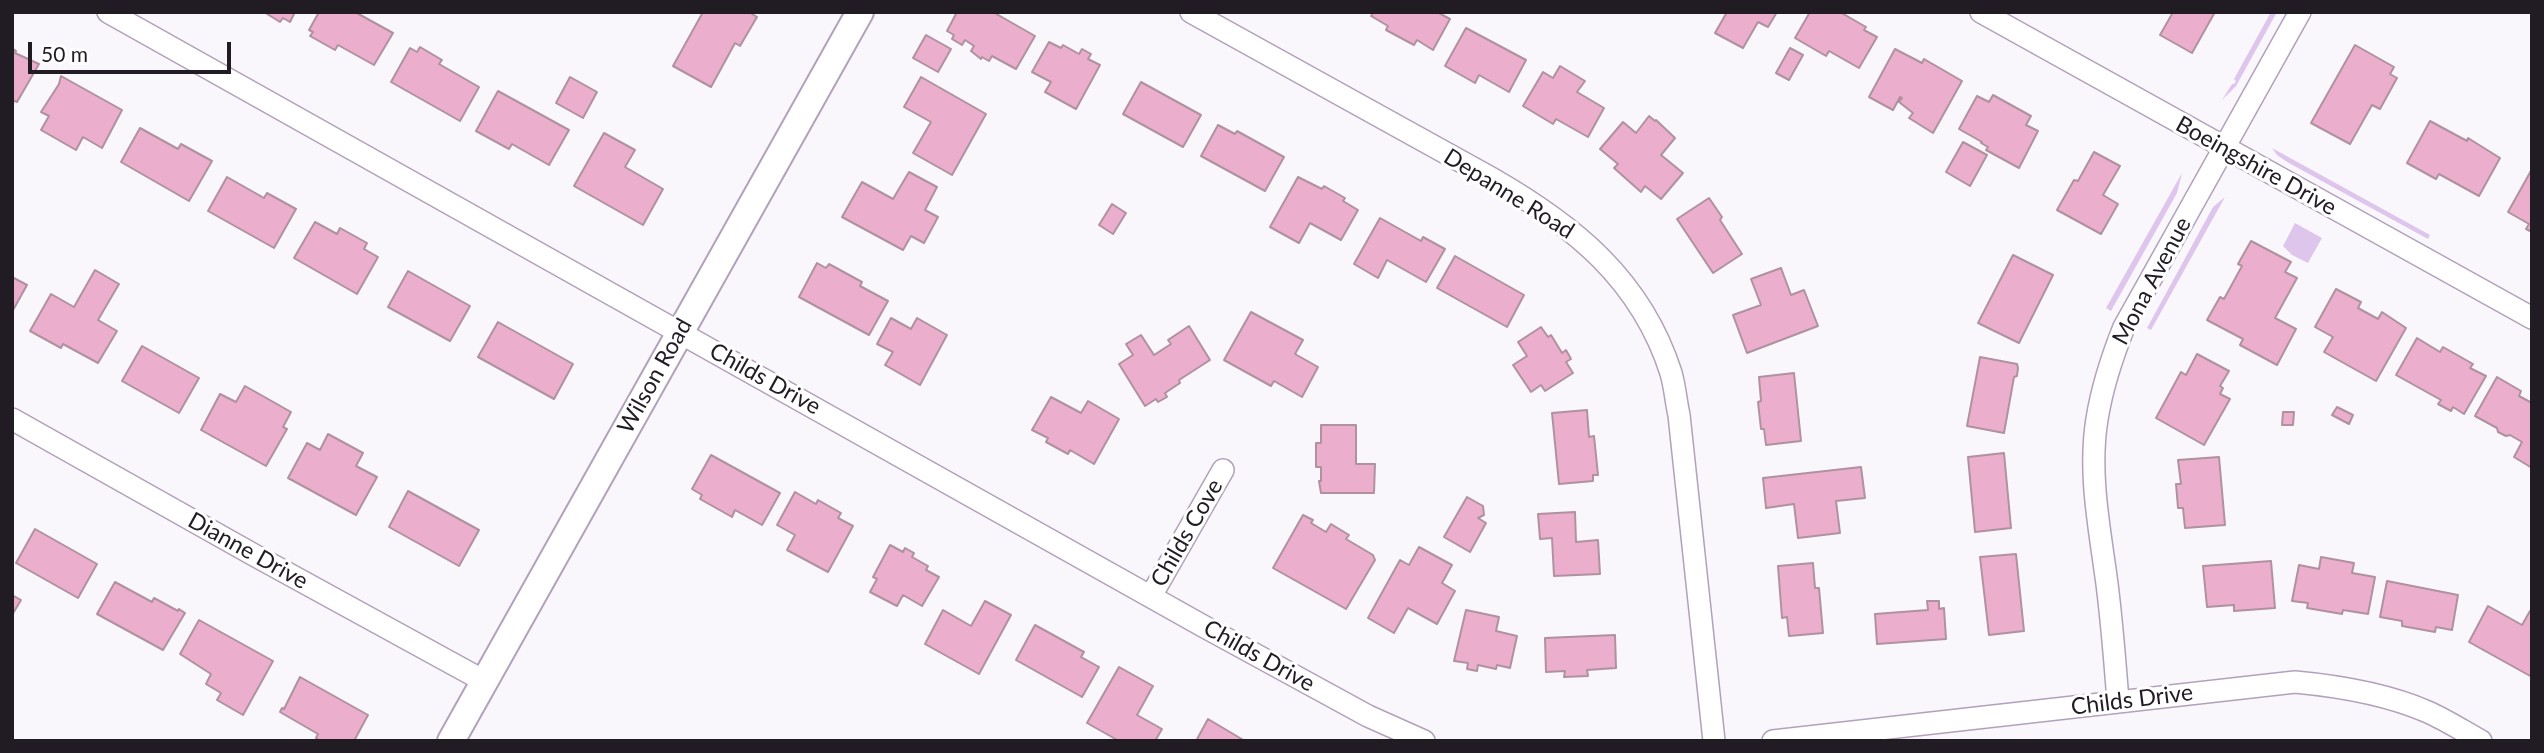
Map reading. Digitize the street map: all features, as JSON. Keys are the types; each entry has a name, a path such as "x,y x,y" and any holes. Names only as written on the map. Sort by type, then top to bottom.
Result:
{"street":[{"name":"Childs Drive","path":"108,12 1151,596 1368,716 1424,741"},
{"name":"Wilson Road","path":"451,741 860,12"},
{"name":"Depanne Road","path":"1191,12 1536,205 1595,250 1637,302 1671,374 1677,406 1714,741"},
{"name":"Boeingshire Drive","path":"1980,12 2532,318"},
{"name":"Mona Avenue","path":"2118,701 2107,584 2097,522 2094,452 2096,420 2112,359 2124,327 2300,12"},
{"name":"Dianne Drive","path":"12,419 484,681"},
{"name":"Childs Cove","path":"1151,596 1223,470"},
{"name":"Childs Drive","path":"1773,741 2266,684 2312,684 2390,699 2425,711 2481,741"}],"shaded area":[{"path":"2271,12 2277,12 2236,86 2222,100 2236,81 2234,79"},
{"path":"2272,148 2430,235 2428,239 2287,162"},
{"path":"2182,173 2177,193 2111,311 2106,308"},
{"path":"2225,197 2151,330 2147,328 2213,207"},
{"path":"2295,223 2322,238 2308,263 2292,255 2283,246"}],"building":[{"path":"264,12 295,12 290,22 283,18 280,22"},
{"path":"319,12 355,12 393,33 374,65 338,45 335,50 310,36 313,32 309,30"},
{"path":"703,12 749,12 757,17 740,46 735,43 711,87 673,66"},
{"path":"957,12 993,12 1035,36 1016,69 992,56 989,61 982,57 981,59 971,51 974,46 965,40 962,45 952,39 954,35 947,31"},
{"path":"1374,12 1437,12 1450,19 1433,50 1417,40 1414,45 1386,30 1388,26 1371,16"},
{"path":"1727,12 1777,12 1768,27 1758,22 1743,48 1715,33"},
{"path":"1810,12 1840,12 1866,27 1864,30 1877,37 1859,68 1829,51 1826,56 1795,38"},
{"path":"2170,12 2215,12 2192,53 2160,35 2172,14"},
{"path":"1466,28 1526,60 1509,92 1479,75 1475,83 1445,66"},
{"path":"926,35 951,49 938,72 913,58"},
{"path":"1049,42 1061,48 1063,45 1079,54 1082,49 1091,54 1088,59 1100,65 1076,109 1045,92 1051,82 1032,72"},
{"path":"2355,45 2394,67 2390,74 2397,78 2380,109 2372,105 2350,144 2311,123"},
{"path":"420,47 442,60 439,64 479,87 460,121 391,82 410,48 417,52"},
{"path":"12,48 15,53 39,64 17,102 12,100"},
{"path":"1790,48 1803,55 1789,80 1776,73"},
{"path":"1895,49 1922,63 1924,59 1962,81 1933,133 1909,118 1913,113 1899,102 1902,98 1900,97 1893,110 1869,97"},
{"path":"1560,66 1585,81 1577,92 1604,108 1588,137 1556,119 1553,124 1523,106 1543,72 1553,78"},
{"path":"61,76 122,110 102,148 83,137 76,150 41,130 49,116 41,112 59,84"},
{"path":"570,77 597,92 583,118 556,103"},
{"path":"921,77 986,114 952,175 913,153 931,122 904,107"},
{"path":"1141,82 1201,115 1183,147 1123,114"},
{"path":"498,91 569,130 549,165 512,144 509,149 476,131"},
{"path":"1993,95 2031,116 2026,125 2038,131 2019,168 1986,150 1988,147 1982,142 1959,129 1977,96 1989,102"},
{"path":"1649,116 1675,138 1661,155 1683,173 1661,199 1645,186 1641,192 1614,168 1618,164 1600,149 1623,122 1636,133"},
{"path":"2430,121 2467,141 2468,138 2500,158 2479,196 2439,174 2436,179 2407,163"},
{"path":"1218,125 1235,134 1237,131 1284,157 1265,191 1201,156"},
{"path":"140,128 178,149 181,144 212,161 189,201 121,162"},
{"path":"604,133 635,150 625,167 663,189 643,225 574,186"},
{"path":"1963,142 1987,155 1970,186 1946,172"},
{"path":"2094,152 2120,166 2103,195 2118,204 2101,234 2057,210 2074,180 2078,181"},
{"path":"2532,169 2532,232 2526,229 2529,224 2508,212"},
{"path":"909,172 937,187 925,210 938,217 924,243 911,236 903,250 842,217 862,182 893,199"},
{"path":"227,177 264,198 267,193 296,209 274,248 208,211"},
{"path":"1298,177 1322,189 1324,186 1345,198 1343,201 1358,210 1341,240 1310,223 1299,243 1270,227"},
{"path":"1709,198 1742,254 1713,273 1677,219"},
{"path":"1112,204 1126,213 1113,234 1099,225"},
{"path":"1380,218 1421,241 1423,237 1445,249 1426,282 1387,260 1378,278 1354,264"},
{"path":"315,222 337,234 340,228 367,243 364,249 378,257 357,294 294,258"},
{"path":"2251,241 2291,262 2285,272 2297,278 2275,318 2296,329 2277,365 2240,345 2243,339 2207,320 2220,297 2224,299 2242,266 2238,264"},
{"path":"2013,255 2053,275 2019,343 1978,323"},
{"path":"1455,256 1524,295 1507,327 1437,288"},
{"path":"817,263 826,268 829,264 862,282 860,286 888,301 869,335 799,297"},
{"path":"1781,268 1791,295 1804,290 1818,326 1747,353 1733,315 1761,305 1751,279"},
{"path":"95,270 119,284 98,320 117,331 98,363 63,344 61,348 30,331 51,294 74,307"},
{"path":"408,271 470,306 450,341 388,307"},
{"path":"12,277 27,285 12,312"},
{"path":"2336,289 2361,302 2358,308 2378,319 2382,312 2406,328 2376,381 2324,352 2333,337 2315,327"},
{"path":"1251,312 1303,340 1295,354 1318,367 1302,397 1274,381 1271,386 1224,360"},
{"path":"891,318 911,329 917,318 947,335 920,385 885,365 893,352 877,344"},
{"path":"498,322 573,364 554,399 478,357"},
{"path":"1189,326 1210,360 1179,380 1180,383 1165,393 1167,397 1158,402 1156,399 1145,406 1119,364 1133,355 1126,344 1141,335 1154,355 1171,344 1168,340"},
{"path":"1541,327 1548,337 1551,335 1562,353 1566,350 1571,359 1566,362 1573,373 1545,391 1541,385 1531,392 1513,365 1527,356 1518,342"},
{"path":"2417,338 2440,352 2443,347 2473,364 2470,368 2486,376 2464,414 2453,407 2451,411 2438,404 2441,400 2396,375"},
{"path":"142,346 199,378 179,413 122,381"},
{"path":"2197,354 2229,371 2220,386 2223,388 2220,394 2230,399 2204,445 2156,418 2181,372 2186,375"},
{"path":"1980,357 2017,364 2017,376 2014,377 2004,433 1967,426"},
{"path":"1794,373 1801,441 1766,445 1758,402 1761,401 1759,377"},
{"path":"2497,377 2521,391 2519,396 2532,403 2532,468 2514,457 2522,442 2498,432 2497,428 2475,416"},
{"path":"245,386 291,412 283,427 287,429 266,466 201,430 220,394 236,402"},
{"path":"1051,397 1081,413 1088,401 1119,419 1094,464 1070,450 1068,454 1046,442 1048,438 1032,430"},
{"path":"2337,407 2353,415 2349,424 2332,415"},
{"path":"1587,410 1589,437 1594,436 1598,475 1593,475 1593,481 1559,484 1552,413"},
{"path":"2283,412 2294,412 2293,425 2282,425"},
{"path":"1321,425 1356,425 1356,464 1375,464 1374,493 1321,493 1321,467 1316,467 1316,443 1321,443"},
{"path":"328,434 363,453 356,466 377,477 356,515 288,478 307,443 320,450"},
{"path":"2004,453 2011,528 1975,532 1968,457"},
{"path":"711,455 780,493 762,525 735,510 732,517 700,499 702,495 692,489"},
{"path":"2219,457 2225,525 2185,528 2183,508 2178,508 2176,484 2181,484 2178,460"},
{"path":"1861,467 1865,498 1836,501 1840,533 1798,538 1794,504 1766,508 1763,478"},
{"path":"408,491 479,530 459,566 389,527"},
{"path":"795,492 816,504 818,500 841,513 838,518 853,526 828,572 787,550 795,535 777,525"},
{"path":"1467,497 1483,506 1484,515 1478,518 1486,523 1470,552 1444,537"},
{"path":"1575,512 1576,542 1598,540 1600,574 1554,576 1552,538 1540,539 1538,514"},
{"path":"1303,515 1326,532 1331,524 1349,535 1346,539 1373,555 1375,560 1346,609 1273,568"},
{"path":"35,529 97,564 78,598 16,563"},
{"path":"890,545 903,552 905,548 914,553 912,557 928,566 926,570 939,577 922,606 903,595 897,606 870,592 877,579 873,577"},
{"path":"1419,547 1452,565 1442,583 1455,591 1437,624 1408,608 1394,633 1368,618 1400,560 1409,565"},
{"path":"2016,554 2024,631 1989,635 1980,557"},
{"path":"2321,557 2354,563 2352,573 2375,577 2368,614 2343,610 2342,614 2307,608 2308,603 2292,601 2299,565 2319,569"},
{"path":"2271,561 2275,608 2234,611 2234,605 2207,607 2203,566"},
{"path":"1813,563 1815,588 1819,588 1823,633 1789,636 1787,617 1782,618 1778,566"},
{"path":"2387,581 2458,595 2452,630 2436,627 2435,632 2402,626 2402,621 2380,617"},
{"path":"115,582 152,602 154,598 185,613 163,650 97,614"},
{"path":"12,595 21,600 12,615"},
{"path":"985,601 1011,615 979,674 925,644 943,610 971,626"},
{"path":"1927,601 1939,601 1939,609 1944,608 1946,639 1877,644 1875,614 1928,610"},
{"path":"2488,606 2522,625 2530,611 2532,612 2532,677 2469,642"},
{"path":"1466,610 1499,617 1496,631 1517,636 1510,668 1497,665 1496,669 1478,665 1477,671 1467,669 1468,663 1454,661"},
{"path":"199,620 273,661 243,715 217,700 221,693 206,684 211,674 180,654"},
{"path":"1035,625 1084,652 1081,657 1099,667 1082,697 1016,660"},
{"path":"1615,635 1616,668 1587,670 1588,676 1564,677 1565,671 1546,672 1545,638"},
{"path":"1119,667 1153,686 1137,715 1162,729 1155,741 1119,741 1087,723"},
{"path":"300,677 368,715 354,741 320,741 316,738 318,734 280,712"},
{"path":"1208,719 1245,741 1196,741"}]}
